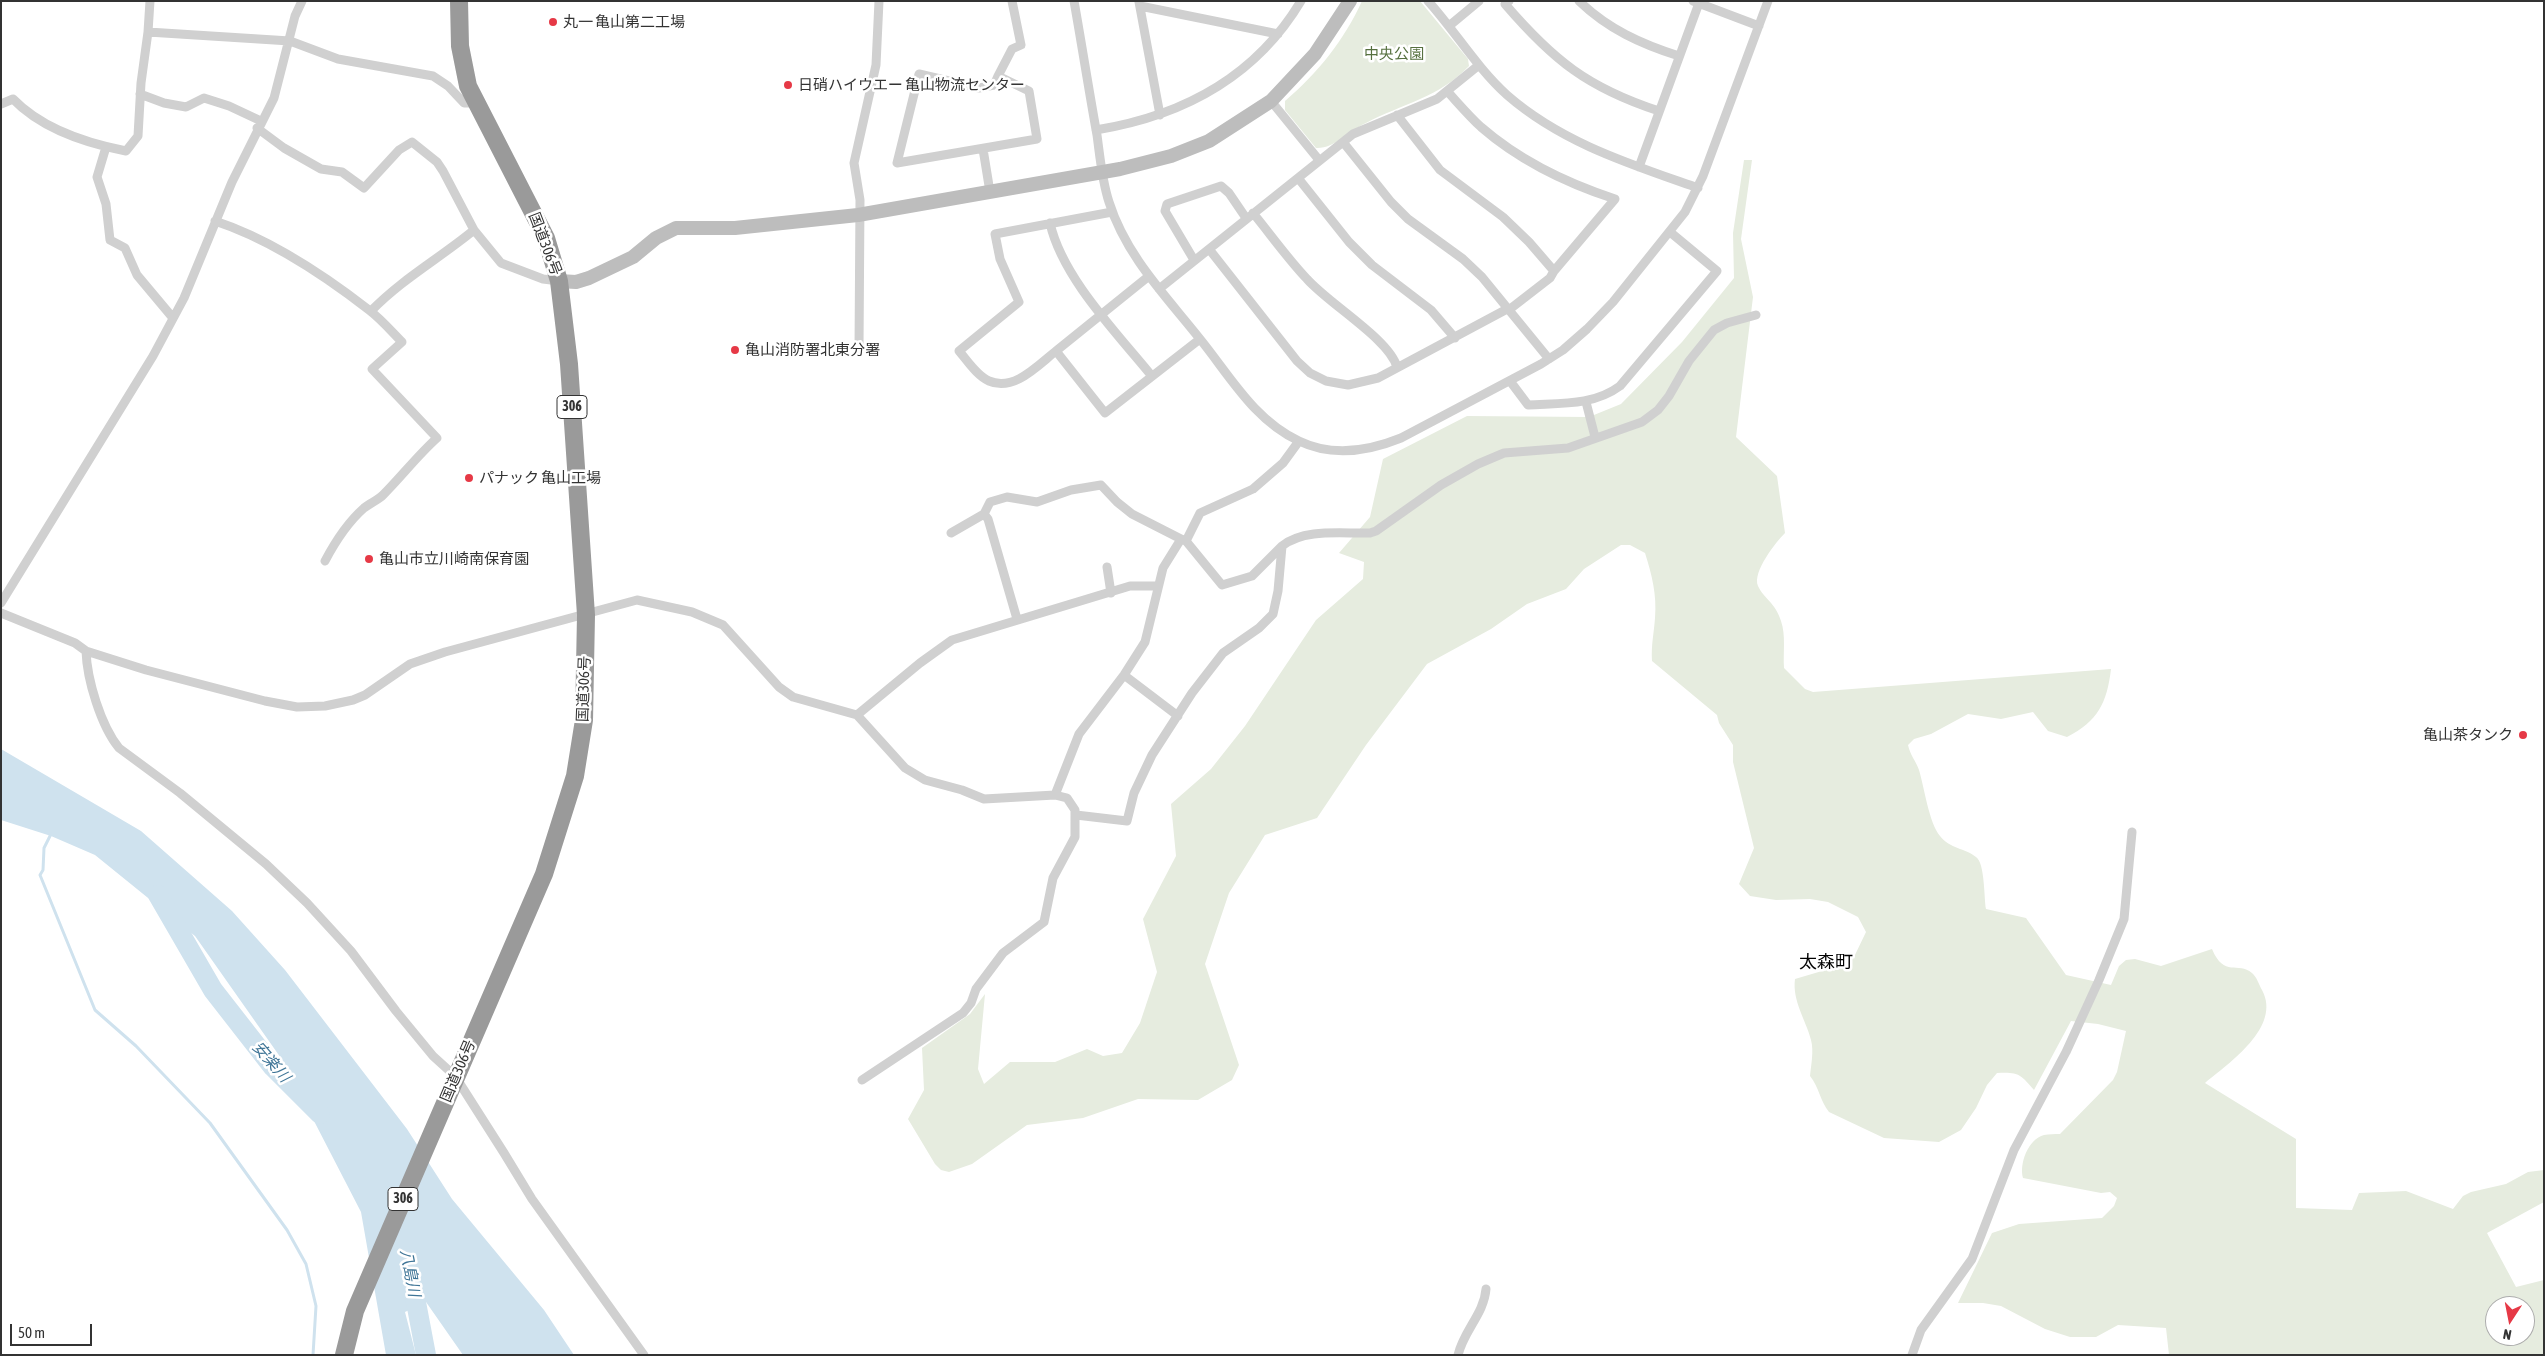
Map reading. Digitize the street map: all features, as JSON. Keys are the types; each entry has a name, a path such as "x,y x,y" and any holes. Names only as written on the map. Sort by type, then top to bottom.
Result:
{"highway":[{"name":"国道306号","path":"344,1355 355,1311 544,874 559,833 575,776 584,720 586,615 569,364 559,281 546,238 475,104 468,86 461,54 459,1"}],"street":[{"path":"1,104 13,98 28,114 73,137 126,151 138,136 140,94 150,1"},
{"path":"1,602 75,486 174,318 259,124 274,98 295,16 302,1"},
{"path":"859,349 858,216 860,200 854,159 876,65 879,1"},
{"path":"998,76 1029,91 1037,139 897,163 919,74 978,88 994,85 998,76 1012,49 1021,45 1012,1"},
{"path":"1074,1 1103,171 1112,212 1127,244 1159,289 1259,413 1282,432 1299,442 1343,451 1382,446 1401,438 1549,359 1587,329 1685,212 1698,188 1768,1"},
{"path":"1096,130 1160,115 1185,106 1234,76 1259,56 1278,34 1301,1"},
{"path":"140,94 164,103 186,107 204,98 229,106 259,124 284,148 321,169 342,172 364,188 399,150 412,142 443,170 474,230 500,263 543,279 576,282 589,278 633,257 656,238 676,228 735,228 858,216 1145,164 1190,149 1230,129 1271,101 1315,54 1350,1"},
{"path":"1428,1 1479,65 1506,94 1558,132 1593,150 1698,188"},
{"path":"1449,26 1479,1"},
{"path":"1509,1 1505,4 1534,38 1567,66 1615,95 1659,111"},
{"path":"1579,1 1595,16 1627,36 1679,56"},
{"path":"1639,167 1679,56 1696,2 1759,26"},
{"path":"1160,115 1139,4 1278,34"},
{"path":"148,32 290,41 338,59 433,76 448,86 464,103 475,104"},
{"path":"1159,289 1343,142 1371,126 1436,99 1479,65"},
{"path":"1209,249 1297,361 1318,378 1336,384 1356,385 1378,378 1509,309 1550,278 1615,199 1554,176 1526,160 1480,126 1447,91"},
{"path":"1271,101 1320,160"},
{"path":"1397,115 1440,170 1503,217 1529,242 1554,271"},
{"path":"1343,142 1391,202 1427,234 1463,260 1482,277 1549,359"},
{"path":"106,147 97,177 106,204 110,240 125,248 137,275 174,318"},
{"path":"982,149 990,192"},
{"path":"1298,178 1349,242 1372,265 1431,310 1455,338"},
{"path":"1194,260 1165,211 1166,204 1221,186 1229,192 1307,280 1331,303 1385,346 1394,357 1397,367"},
{"path":"1112,212 995,234 1000,259 1020,302 959,351 989,382 1011,383 1021,378 1056,351 1149,276"},
{"path":"216,221 238,228 281,252 371,310 402,342 372,370 437,438 419,454 381,496 363,509 349,524 335,541 325,562"},
{"path":"1050,223 1066,265 1151,375"},
{"path":"371,310 413,274 447,252 474,230"},
{"path":"1510,381 1528,405 1586,402 1610,393 1628,378 1717,270 1670,232"},
{"path":"950,533 984,514 990,502 1001,498 1037,502 1070,490 1101,485 1132,514 1183,540 1222,585 1252,576 1292,538 1306,535 1363,534 1376,531 1441,485 1478,464 1504,453 1568,448 1642,422 1658,410 1669,396 1689,362 1714,330 1727,323 1756,315"},
{"path":"1056,351 1105,413 1144,384 1151,375 1200,339"},
{"path":"1586,402 1595,437"},
{"path":"1055,796 1078,734 1124,675 1146,642 1163,568 1200,513 1253,490 1283,463 1299,442"},
{"path":"984,514 988,519 1018,619"},
{"path":"1076,815 1127,821 1134,793 1144,772 1164,735 1192,693 1223,653 1260,628 1273,614 1278,591 1282,546"},
{"path":"1106,567 1111,593"},
{"path":"857,715 914,668 952,640 1130,586 1158,586"},
{"path":"1,613 75,643 86,651 146,670 265,701 297,707 325,706 353,700 365,695 410,664 431,656 637,600 692,612 723,626 779,687 793,698 857,715 905,768 925,780 962,790 984,799 1055,796 1067,798 1076,815 1075,837 1053,878 1044,922 1003,953 976,989 971,1003 963,1013 862,1080"},
{"path":"86,651 86,664 98,705 112,740 119,748 221,825 307,903 351,951 453,1082 532,1200 644,1355"},
{"path":"1124,675 1178,716"},
{"path":"1912,1355 1921,1330 1972,1258 2014,1150 2066,1052 2099,980 2124,919 2132,832"},
{"path":"1458,1355 1463,1336 1483,1305 1486,1289"}],"green space":[{"name":"中央公園","path":"1362,1 1420,1 1468,59 1469,66 1458,77 1433,93 1360,126 1329,146 1316,148 1285,110 1285,101 1319,68 1339,42"},
{"path":"1744,160 1752,160 1741,239 1753,297 1736,437 1777,476 1785,533 1766,558 1758,573 1757,580 1760,590 1776,609 1783,626 1784,668 1805,689 1813,692 2111,669 2107,692 2099,710 2078,731 2067,737 2048,731 2033,712 2001,719 1968,714 1931,734 1914,739 1908,745 1919,770 1936,830 1948,844 1972,854 1979,861 1983,873 1986,909 2026,918 2066,975 2111,985 2119,966 2126,960 2135,959 2161,966 2212,949 2221,963 2226,966 2242,968 2254,975 2262,990 2266,1004 2265,1017 2250,1043 2239,1055 2205,1083 2296,1139 2296,1208 2352,1210 2359,1193 2406,1191 2453,1209 2463,1196 2471,1192 2506,1184 2528,1172 2544,1170 2544,1202 2487,1233 2516,1287 2544,1280 2544,1355 2169,1355 2166,1328 2118,1325 2096,1337 2070,1337 2045,1329 2001,1306 1983,1303 1958,1303 1992,1233 2019,1224 2102,1218 2114,1206 2117,1198 2110,1192 2101,1193 2023,1178 2022,1166 2026,1153 2033,1141 2044,1135 2060,1134 2113,1080 2117,1072 2126,1031 2098,1024 2071,1021 2034,1090 2018,1075 1997,1073 1987,1085 1976,1108 1961,1130 1939,1142 1884,1138 1829,1112 1810,1076 1812,1044 1797,1003 1795,979 1849,963 1866,932 1858,917 1828,902 1810,899 1776,900 1750,896 1739,884 1754,848 1733,762 1733,745 1719,723 1717,715 1652,661 1655,601 1650,569 1645,553 1630,545 1621,545 1584,569 1566,589 1527,604 1491,629 1427,664 1366,745 1317,818 1265,835 1229,893 1205,964 1239,1065 1232,1080 1198,1100 1138,1099 1083,1118 1027,1125 972,1164 949,1172 941,1170 935,1164 908,1119 924,1090 922,1048 970,1014 985,994 978,1069 984,1084 1010,1062 1055,1062 1087,1049 1103,1056 1122,1053 1140,1023 1157,972 1143,919 1176,856 1171,804 1211,769 1245,726 1316,620 1363,579 1364,562 1339,553 1370,517 1383,459 1467,416 1589,417 1621,404 1682,342 1734,278 1733,233"}],"water":[{"path":"1,749 141,831 232,911 285,970 407,1129 452,1199 544,1310 574,1355 463,1355 426,1302 405,1312 416,1355 386,1355 361,1212 283,1061 195,936 95,855 51,836 1,820"}],"waterway":[{"path":"51,834 44,848 43,870 40,875 95,1010 136,1046 210,1123 287,1230 306,1264 316,1306 313,1355"},
{"name":"安楽川","path":"158,895 213,990 273,1067 320,1114"},
{"name":"八島川","path":"412,1281 426,1355"}],"place":[{"name":"丸一 亀山第二工場","path":"553,22"},
{"name":"日硝ハイウエー 亀山物流センター","path":"788,85"},
{"name":"亀山消防署北東分署","path":"735,350"},
{"name":"パナック 亀山工場","path":"469,478"},
{"name":"亀山市立川崎南保育園","path":"369,559"},
{"name":"亀山茶タンク","path":"2523,735"}],"district":[{"name":"太森町","path":"1826,962"}]}
